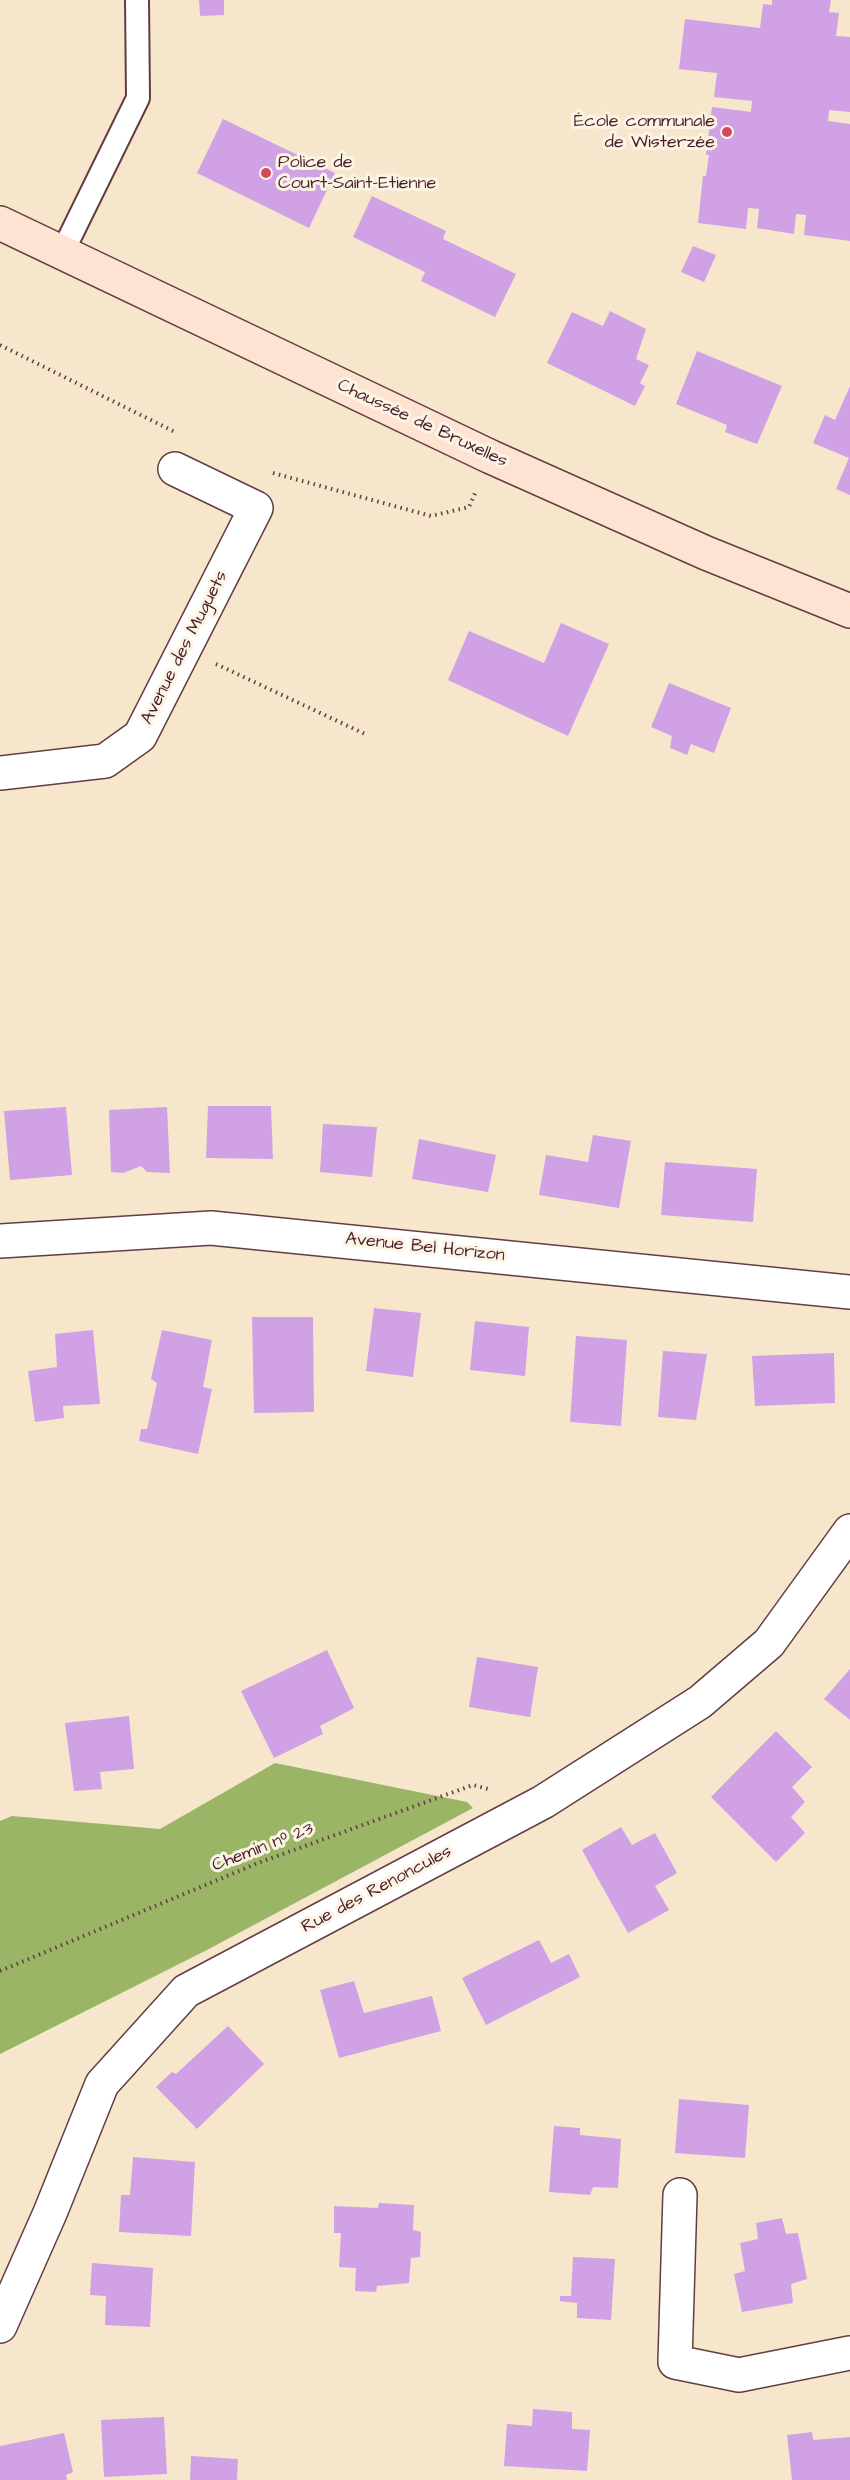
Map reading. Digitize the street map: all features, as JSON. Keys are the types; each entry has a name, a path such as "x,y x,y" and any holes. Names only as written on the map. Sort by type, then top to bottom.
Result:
{"main road":[{"name":"Chaussée de Bruxelles","path":"0,223 491,457 706,553 850,611"}],"street":[{"name":"Avenue des Muguets","path":"0,773 105,761 140,736 256,508 175,469"},
{"name":"Avenue Bel Horizon","path":"0,1241 211,1228 850,1292"},
{"name":"Rue des Renoncules","path":"0,2326 50,2213 102,2084 186,1991 543,1802 700,1702 769,1643 850,1531"},
{"path":"680,2195 675,2362 739,2375 850,2353"}],"lane":[{"path":"62,253 138,98 137,0"}],"path":[{"path":"0,345 186,437"},
{"path":"272,473 431,516 469,507 491,457"},
{"path":"185,649 365,734"},
{"name":"Chemin nᵒ 23","path":"0,1971 258,1863 473,1785 543,1802"}],"green space":[{"path":"275,1763 467,1802 473,1808 207,1950 0,2054 0,1821 12,1816 160,1829"}],"building":[{"path":"199,0 224,0 224,15 200,16"},
{"path":"772,0 831,0 829,12 839,13 836,36 850,37 850,112 829,110 828,121 850,124 850,241 804,235 806,215 796,214 794,234 757,228 759,209 748,208 746,229 698,223 703,176 706,176 709,155 706,155 712,107 751,112 752,101 714,97 717,73 679,69 685,19 760,28 763,4 772,5"},
{"name":"Police de Court-Saint-Etienne","path":"223,119 335,173 309,228 197,173"},
{"path":"372,196 446,231 443,239 516,274 495,317 421,281 425,272 353,237"},
{"path":"693,246 716,255 704,282 681,272"},
{"path":"610,311 646,329 636,359 649,365 640,383 645,386 635,406 547,363 572,312 603,326"},
{"path":"697,351 782,386 757,444 725,432 727,425 676,404"},
{"path":"850,386 850,495 836,489 849,458 813,443 825,415 835,420"},
{"path":"561,623 609,644 568,736 448,680 469,631 544,663"},
{"path":"669,683 731,708 714,753 691,744 687,755 670,748 672,736 651,727"},
{"path":"208,1106 271,1106 273,1159 206,1158"},
{"path":"66,1107 72,1175 10,1180 4,1111"},
{"path":"167,1107 170,1173 147,1172 141,1166 123,1173 111,1172 109,1110"},
{"path":"323,1124 377,1127 372,1177 320,1172"},
{"path":"593,1135 631,1141 619,1208 539,1195 546,1155 588,1162"},
{"path":"419,1139 496,1155 488,1192 412,1179"},
{"path":"665,1162 757,1169 753,1222 661,1215"},
{"path":"374,1308 421,1313 413,1377 366,1371"},
{"path":"252,1317 313,1317 314,1412 254,1413"},
{"path":"475,1321 529,1327 525,1376 470,1370"},
{"path":"93,1330 100,1404 63,1406 64,1418 35,1422 28,1371 57,1367 55,1334"},
{"path":"162,1330 212,1340 203,1387 212,1389 198,1454 139,1441 141,1429 147,1429 157,1383 151,1379"},
{"path":"576,1336 627,1340 621,1426 570,1422"},
{"path":"663,1351 707,1354 696,1420 658,1417"},
{"path":"834,1353 835,1403 755,1406 752,1356"},
{"path":"327,1650 354,1708 320,1726 323,1734 274,1758 241,1691"},
{"path":"477,1657 538,1667 530,1717 469,1707"},
{"path":"850,1669 850,1720 824,1699"},
{"path":"129,1716 134,1769 100,1772 102,1789 74,1791 65,1723"},
{"path":"776,1731 812,1767 792,1787 805,1802 791,1817 805,1833 776,1862 711,1797"},
{"path":"621,1827 632,1845 655,1833 677,1873 655,1886 669,1910 628,1933 582,1850"},
{"path":"539,1940 551,1963 569,1954 580,1977 486,2025 462,1978"},
{"path":"354,1981 364,2013 432,1996 441,2031 339,2058 320,1990"},
{"path":"228,2026 264,2064 197,2129 156,2087 172,2072 176,2074"},
{"path":"679,2099 749,2105 745,2158 675,2153"},
{"path":"554,2126 580,2128 580,2135 621,2139 618,2188 593,2187 590,2195 549,2192"},
{"path":"133,2157 195,2162 191,2236 119,2232 121,2195 130,2195"},
{"path":"379,2203 414,2205 413,2230 421,2232 420,2257 411,2258 409,2283 377,2286 376,2292 355,2291 356,2268 339,2267 341,2233 334,2233 334,2206 378,2208"},
{"path":"782,2218 786,2234 798,2233 807,2279 791,2284 793,2303 742,2312 734,2274 745,2271 740,2243 758,2239 756,2223"},
{"path":"573,2257 615,2259 611,2320 577,2318 577,2303 560,2301 560,2296 571,2296"},
{"path":"92,2263 153,2268 150,2327 105,2325 106,2296 90,2295"},
{"path":"533,2409 572,2412 572,2429 590,2430 587,2471 504,2466 507,2424 532,2426"},
{"path":"164,2417 167,2474 104,2477 101,2420"},
{"path":"812,2432 813,2440 850,2437 850,2480 792,2480 787,2435"},
{"path":"64,2433 73,2472 66,2475 67,2480 0,2480 0,2446"},
{"path":"191,2456 238,2459 237,2480 190,2480"}],"place":[{"name":"École communale de Wisterzée","path":"727,132"},
{"name":"Police de Court-Saint-Etienne","path":"266,173"}]}
